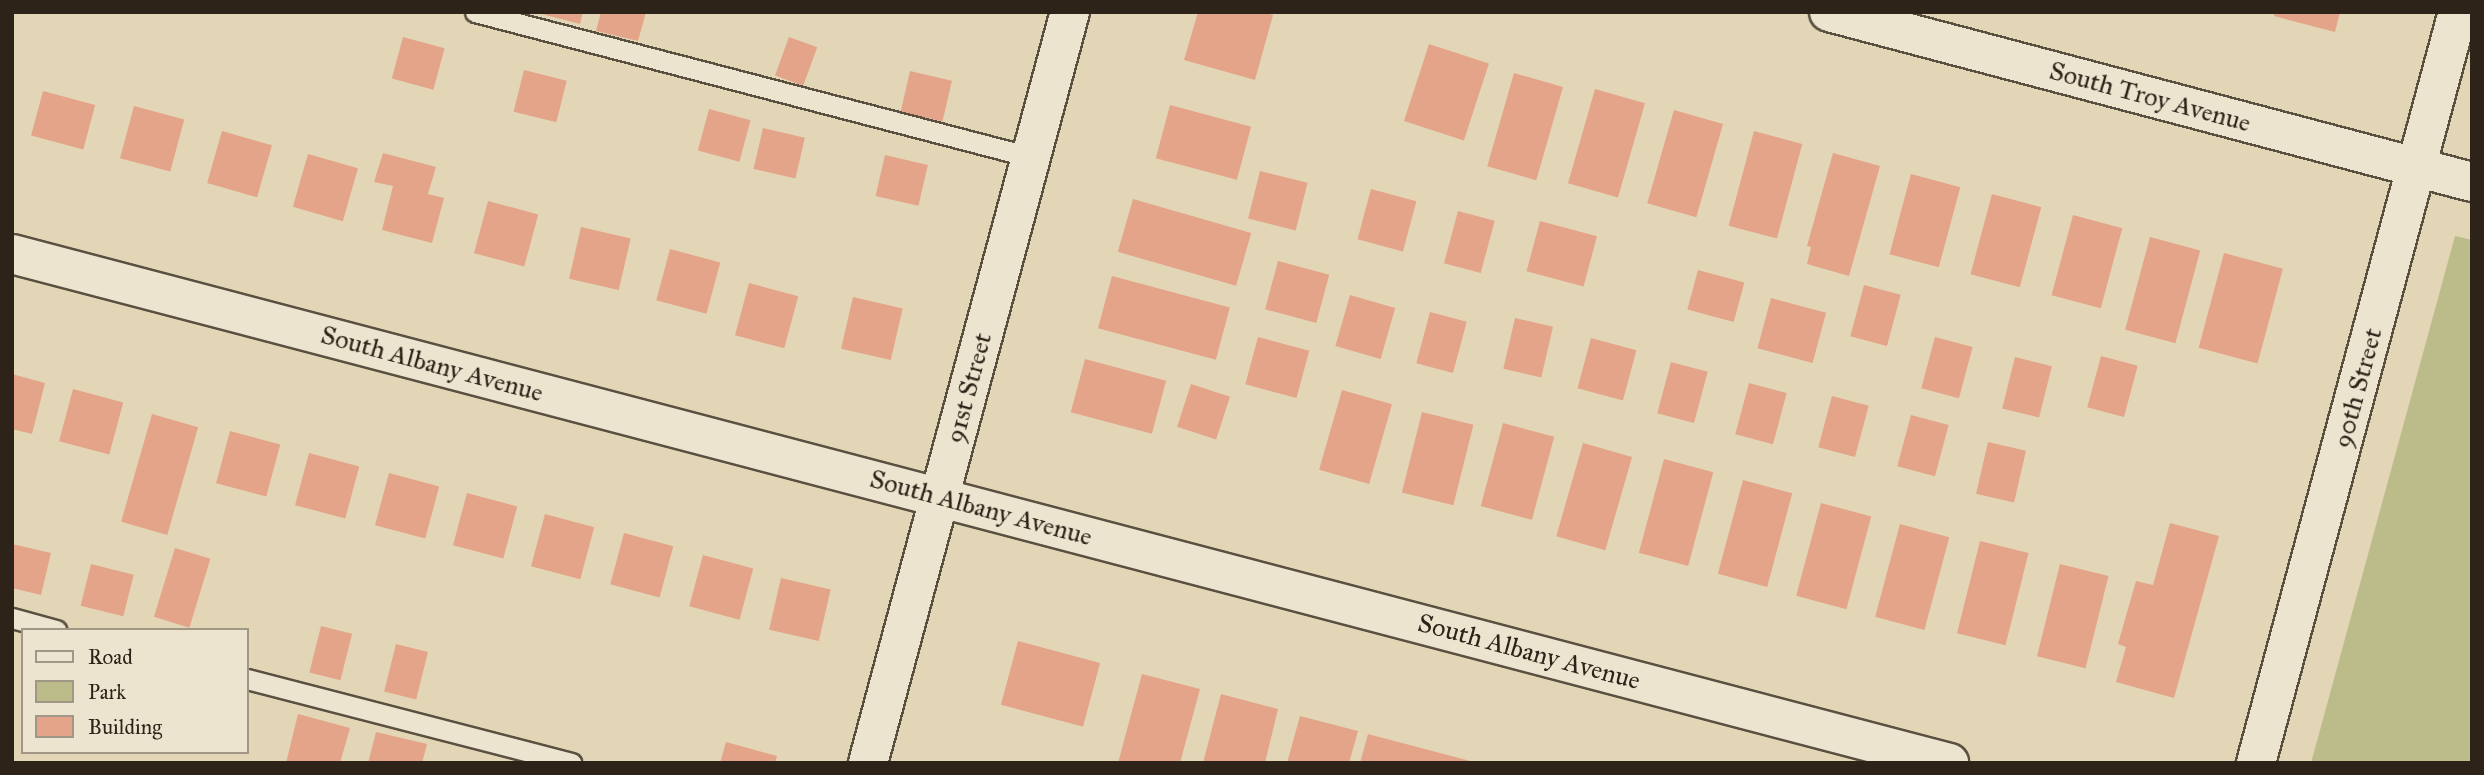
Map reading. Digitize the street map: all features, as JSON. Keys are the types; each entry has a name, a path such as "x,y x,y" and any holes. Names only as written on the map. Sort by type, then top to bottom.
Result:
{"street":[{"name":"91st Street","path":"868,763 1070,12"},
{"name":"South Troy Avenue","path":"1829,12 2472,182"},
{"name":"90th Street","path":"2256,763 2458,12"},
{"name":"South Albany Avenue","path":"12,254 1949,763"}],"lane":[{"path":"475,12 1031,157"},
{"path":"12,618 49,628"},
{"path":"248,679 571,763"}],"green space":[{"path":"2455,236 2472,240 2472,763 2311,763"}],"building":[{"path":"534,12 583,12 580,24"},
{"path":"601,12 646,12 638,41 596,31"},
{"path":"1198,12 1261,12 1273,15 1255,80 1184,60"},
{"path":"2275,12 2340,12 2335,32 2274,16"},
{"path":"403,37 445,48 433,90 392,79"},
{"path":"789,37 817,47 803,86 775,76"},
{"path":"1429,44 1489,63 1464,141 1404,121"},
{"path":"524,70 567,81 556,122 514,112"},
{"path":"910,71 952,81 942,122 901,112"},
{"path":"1514,73 1563,87 1536,180 1487,166"},
{"path":"1595,89 1645,103 1618,198 1568,183"},
{"path":"43,91 95,105 83,149 31,135"},
{"path":"1170,105 1251,127 1237,180 1156,158"},
{"path":"134,106 184,119 170,172 120,158"},
{"path":"709,109 751,120 739,162 698,151"},
{"path":"1674,110 1723,124 1696,217 1647,203"},
{"path":"763,128 805,138 795,179 754,169"},
{"path":"222,131 272,145 257,197 207,183"},
{"path":"1754,131 1802,144 1777,239 1729,226"},
{"path":"383,153 436,167 428,194 444,198 432,243 382,230 393,186 374,182"},
{"path":"1833,153 1880,166 1849,276 1807,264 1811,247 1807,246"},
{"path":"308,154 358,168 343,221 293,207"},
{"path":"885,155 928,165 918,206 876,196"},
{"path":"1260,171 1308,183 1296,230 1248,219"},
{"path":"1911,174 1960,187 1939,267 1890,254"},
{"path":"1371,189 1416,201 1403,251 1358,239"},
{"path":"1992,194 2041,207 2020,287 1971,274"},
{"path":"1133,199 1251,233 1236,286 1118,252"},
{"path":"488,201 538,214 524,267 474,253"},
{"path":"1458,211 1495,221 1481,273 1444,263"},
{"path":"2073,215 2122,228 2101,308 2052,295"},
{"path":"1540,221 1597,236 1584,286 1527,271"},
{"path":"581,227 631,238 619,290 569,279"},
{"path":"2150,237 2200,250 2175,343 2125,330"},
{"path":"670,249 720,262 707,314 656,300"},
{"path":"2224,253 2283,269 2258,363 2199,348"},
{"path":"1278,261 1329,275 1316,323 1265,309"},
{"path":"1698,270 1744,282 1734,322 1687,310"},
{"path":"1112,276 1230,308 1216,360 1098,328"},
{"path":"749,283 798,296 784,348 735,335"},
{"path":"1864,285 1901,295 1887,346 1850,336"},
{"path":"1350,295 1395,308 1381,359 1335,346"},
{"path":"853,297 903,308 891,360 841,349"},
{"path":"1771,298 1826,313 1813,363 1758,348"},
{"path":"1430,312 1467,322 1453,373 1416,363"},
{"path":"1515,318 1553,327 1541,377 1503,369"},
{"path":"1258,337 1309,351 1297,398 1245,384"},
{"path":"1935,337 1973,347 1959,398 1921,388"},
{"path":"1591,338 1636,350 1623,400 1578,388"},
{"path":"2101,356 2138,366 2124,417 2087,407"},
{"path":"2015,357 2052,366 2039,418 2002,408"},
{"path":"1085,359 1166,381 1152,434 1071,412"},
{"path":"1671,362 1708,372 1694,423 1657,413"},
{"path":"12,374 45,383 32,434 12,429"},
{"path":"1749,383 1787,393 1773,444 1735,434"},
{"path":"1191,384 1230,397 1216,439 1177,427"},
{"path":"73,389 123,402 109,455 59,441"},
{"path":"1342,390 1392,404 1369,484 1319,470"},
{"path":"1832,396 1869,406 1855,457 1818,447"},
{"path":"1422,412 1473,425 1453,505 1402,493"},
{"path":"152,414 198,427 167,535 121,522"},
{"path":"1911,415 1949,425 1935,476 1897,466"},
{"path":"1503,423 1554,437 1532,520 1481,506"},
{"path":"230,431 280,444 266,497 216,483"},
{"path":"1988,442 2026,451 2014,502 1976,494"},
{"path":"1583,443 1632,457 1605,550 1556,536"},
{"path":"309,453 359,466 345,519 295,505"},
{"path":"1664,459 1713,472 1688,566 1639,553"},
{"path":"389,473 439,486 425,539 375,525"},
{"path":"1743,480 1792,493 1767,587 1718,574"},
{"path":"467,493 517,506 503,559 453,545"},
{"path":"1821,503 1871,516 1846,609 1796,596"},
{"path":"545,514 594,527 580,579 531,566"},
{"path":"2170,523 2219,536 2174,698 2116,682 2126,647 2118,644 2136,581 2153,585"},
{"path":"1900,524 1949,537 1924,630 1875,617"},
{"path":"624,533 673,546 660,597 610,584"},
{"path":"1980,541 2029,553 2006,645 1957,633"},
{"path":"12,544 51,553 41,595 12,588"},
{"path":"175,548 210,559 189,628 154,617"},
{"path":"703,555 753,568 740,620 689,606"},
{"path":"91,564 134,575 123,616 81,606"},
{"path":"2060,564 2109,576 2086,668 2037,656"},
{"path":"781,578 831,589 819,641 769,630"},
{"path":"321,626 352,634 340,680 309,673"},
{"path":"1018,641 1100,663 1083,727 1001,705"},
{"path":"396,644 428,652 416,700 384,692"},
{"path":"1142,674 1200,689 1180,763 1118,763"},
{"path":"1221,694 1278,709 1265,763 1203,763"},
{"path":"298,714 350,728 340,763 286,763"},
{"path":"1300,716 1358,731 1349,763 1287,763"},
{"path":"376,732 427,744 422,763 368,763"},
{"path":"1368,734 1474,762 1474,763 1360,763"},
{"path":"726,742 777,756 775,763 720,763"}]}
